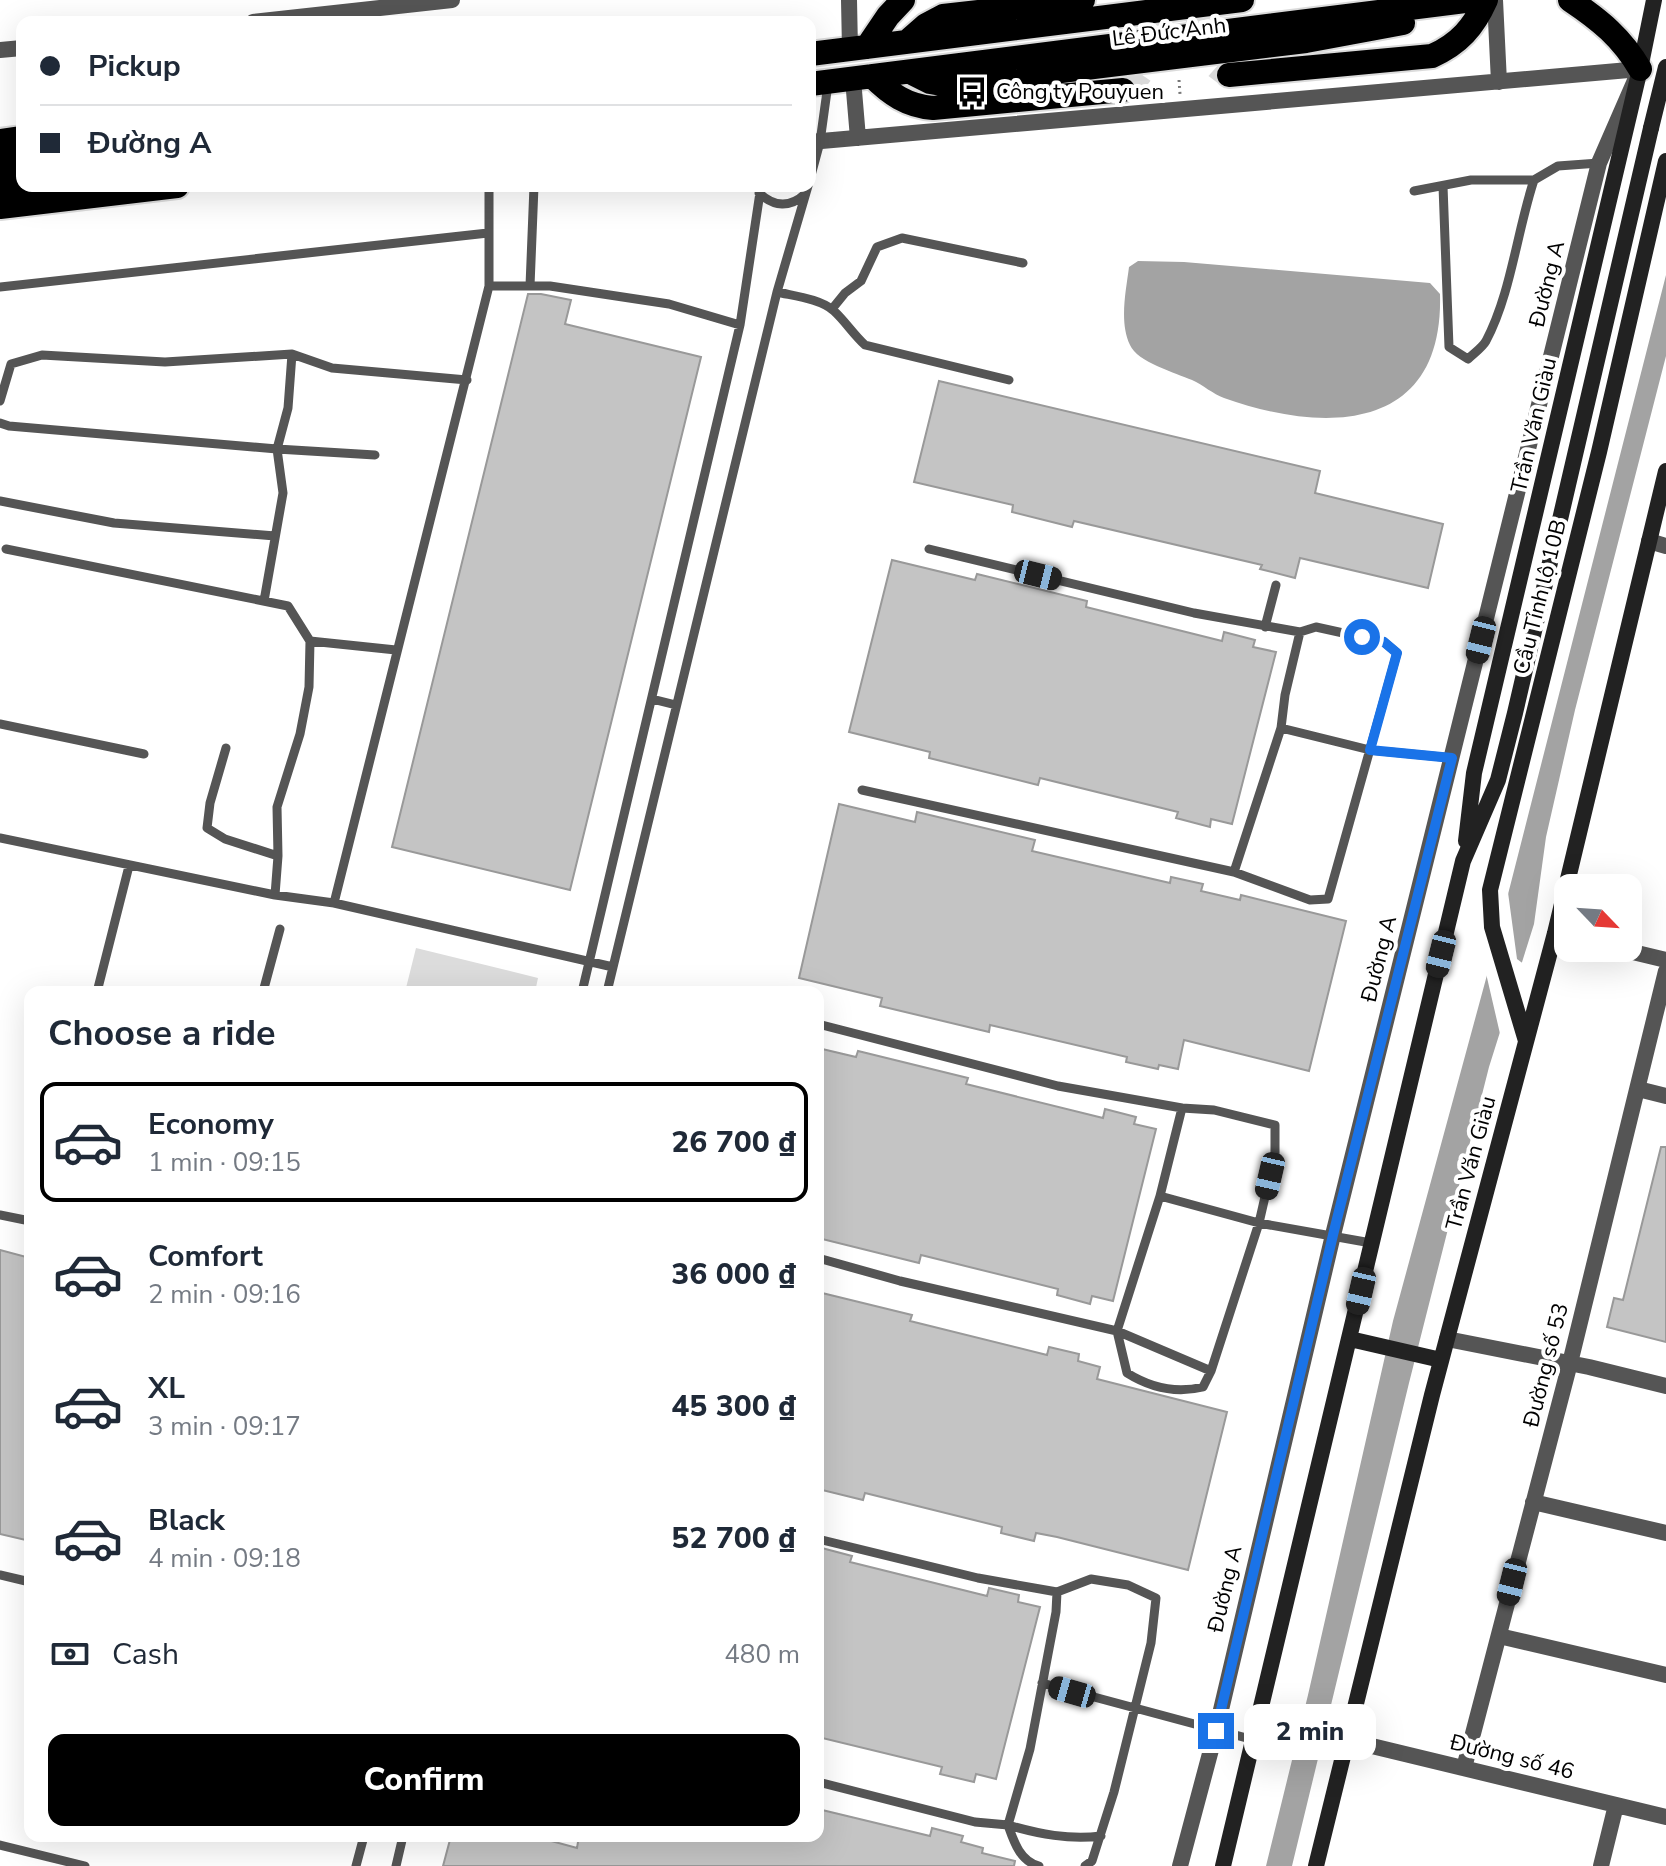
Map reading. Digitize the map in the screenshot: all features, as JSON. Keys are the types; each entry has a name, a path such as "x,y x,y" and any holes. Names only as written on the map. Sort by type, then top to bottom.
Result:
{"highway":[{"path":"859,48 903,0"},
{"name":"Lê Đức Anh","path":"908,41 926,25 943,16 1083,0"},
{"name":"Lê Đức Anh","path":"816,53 1242,0"},
{"name":"Lê Đức Anh","path":"841,80 908,72 930,82 947,85 1290,43 1388,27 1416,17 1434,6 1473,0"},
{"path":"1229,75 1432,56 1452,47 1464,36 1486,0"},
{"path":"1570,0 1609,28 1625,44 1640,69"},
{"path":"841,80 889,93 919,107 933,108 1123,90"},
{"path":"0,207 126,192"}],"main road":[{"name":"Trần Văn Giàu","path":"1223,1866 1466,856 1474,773 1654,0"},
{"name":"Cầu Tỉnh lộ 10B","path":"1466,856 1498,780 1505,753 1666,67"},
{"path":"1640,69 1666,76"},
{"name":"Cầu Tỉnh lộ 10B","path":"1526,1043 1492,927 1490,890 1599,452 1666,161"},
{"name":"Trần Văn Giàu","path":"1575,874 1666,471"},
{"name":"Trần Văn Giàu","path":"1316,1866 1441,1360 1526,1043 1554,959"},
{"path":"1350,1339 1441,1360"}],"street":[{"path":"307,16 452,0"},
{"path":"849,0 859,48"},
{"path":"1495,0 1499,82"},
{"path":"816,142 1640,69"},
{"name":"Đường A","path":"1180,1866 1216,1731 1333,1235 1599,163 1640,69"},
{"path":"841,80 858,138"},
{"path":"1649,541 1666,546"},
{"path":"1642,954 1666,960"},
{"name":"Đường số 53","path":"1464,1768 1570,1363 1666,971"},
{"path":"1638,1089 1666,1096"},
{"path":"1447,1339 1666,1386"},
{"path":"1533,1502 1666,1533"},
{"path":"1499,1636 1666,1675"},
{"name":"Đường số 46","path":"1347,1740 1666,1817"},
{"path":"1601,1866 1616,1805"}],"lane":[{"path":"816,140 841,80"},
{"path":"1414,191 1471,180 1534,180 1558,166 1599,163"},
{"path":"1443,186 1449,347 1468,359 1484,344 1499,307 1534,180"},
{"path":"334,903 489,286 489,192"},
{"path":"530,286 534,192"},
{"path":"583,986 740,325 760,192"},
{"path":"762,192 769,201 782,204 795,202 805,192"},
{"path":"608,986 777,292 806,192"},
{"path":"0,287 488,233"},
{"path":"832,309 845,293 861,281 877,247 902,238 1023,263"},
{"path":"489,286 550,286 669,304 740,325"},
{"path":"777,292 832,309 865,345 1009,380"},
{"path":"0,401 11,364 42,355 165,362 292,354 332,368 467,380"},
{"path":"264,601 283,493 277,449 288,408 292,354"},
{"path":"0,423 375,455"},
{"path":"0,501 114,523 275,536"},
{"path":"6,549 288,606 310,641 309,687 300,734 277,807 275,895"},
{"path":"862,790 1234,872 1310,900 1328,899 1397,653 1384,642 1316,627 1300,632 1194,613 929,549"},
{"path":"1265,627 1276,585"},
{"path":"1234,872 1281,728 1285,695 1300,632"},
{"path":"310,641 396,650"},
{"path":"652,699 676,705"},
{"path":"0,724 144,754"},
{"path":"1281,728 1370,750 1452,758"},
{"path":"226,748 210,803 207,828 225,839 278,856"},
{"path":"0,838 275,895 334,903 588,964 613,967"},
{"path":"99,986 129,866"},
{"path":"265,986 280,929"},
{"path":"824,1026 1058,1086 1182,1108 1214,1110 1275,1125 1275,1153 1259,1223 1211,1371 1203,1387 1188,1391 1168,1390 1143,1383 1127,1373 1117,1331 1160,1196 1182,1108"},
{"path":"1160,1196 1259,1223 1371,1243"},
{"path":"0,1215 24,1220"},
{"path":"824,1260 900,1281 1117,1331 1211,1371"},
{"path":"824,1540 978,1578 1057,1592 1091,1579 1128,1585 1156,1598 1151,1643 1101,1836 1092,1861 1085,1866"},
{"path":"0,1575 24,1581"},
{"path":"1039,1866 1016,1848 1008,1825 1030,1749 1056,1612 1057,1592"},
{"path":"1042,1683 1254,1740"},
{"path":"824,1784 975,1822 1008,1825 1035,1833 1077,1839 1101,1836"},
{"path":"356,1866 362,1842"},
{"path":"396,1866 402,1842"},
{"path":"0,1845 46,1861 78,1865"}],"shaded area":[{"path":"1138,261 1184,262 1430,283 1440,294 1436,340 1422,374 1400,397 1371,412 1338,418 1262,410 1220,396 1192,380 1148,362 1134,351 1127,336 1124,306 1129,267"},
{"path":"1666,275 1666,356 1575,710 1546,837 1534,924 1489,1067 1292,1866 1266,1866 1393,1321 1493,953"},
{"path":"416,948 538,978 536,986 406,986"}],"pier":[{"path":"1507,885 1517,959 1525,965 1501,1038 1485,969"}],"building":[{"path":"528,294 571,300 565,324 701,357 570,890 392,847"},
{"path":"939,381 1320,471 1315,493 1443,524 1428,588 1300,558 1295,578 1260,569 1262,565 1074,521 1072,527 1012,512 1013,505 914,482"},
{"path":"892,560 975,580 977,574 1087,601 1086,607 1222,641 1224,632 1255,640 1253,647 1276,652 1232,824 1211,819 1210,827 1176,818 1178,812 1040,778 1038,785 929,758 930,752 849,732"},
{"path":"839,804 915,822 917,812 1035,840 1032,851 1170,883 1171,877 1203,884 1201,891 1240,900 1241,895 1346,921 1309,1071 1184,1040 1178,1069 1159,1065 1158,1069 1126,1062 1127,1057 990,1025 989,1032 880,1006 882,998 799,978"},
{"path":"824,1049 856,1057 858,1051 968,1078 966,1084 1103,1118 1105,1109 1136,1117 1134,1124 1156,1129 1113,1301 1092,1296 1090,1304 1057,1295 1058,1289 921,1255 919,1263 824,1239"},
{"path":"1661,1147 1666,1147 1666,1342 1607,1327 1614,1298 1623,1300"},
{"path":"0,1250 24,1256 24,1540 0,1534"},
{"path":"824,1293 912,1315 910,1321 1047,1355 1049,1347 1079,1354 1078,1361 1100,1367 1097,1379 1227,1412 1188,1570 1036,1533 1034,1541 1001,1533 1002,1527 865,1493 863,1500 824,1490"},
{"path":"824,1549 852,1556 850,1562 987,1596 989,1588 1019,1595 1018,1602 1040,1607 996,1779 976,1774 974,1782 940,1774 942,1767 824,1738"},
{"path":"824,1810 930,1836 932,1828 963,1836 961,1842 983,1848 982,1853 1015,1861 1014,1866 443,1866 449,1842 555,1842 577,1848 578,1842 824,1842"}],"tunnel":[{"path":"1123,90 1142,73 1147,62 1152,37 1146,0"},
{"path":"1199,0 1198,22 1202,44 1212,62 1229,75"}],"place":[{"name":"Công ty Pouyuen","path":"972,92"}],"route":[{"path":"1216,1731 1333,1235 1452,758 1370,750 1397,653 1384,642 1362,637"}]}
